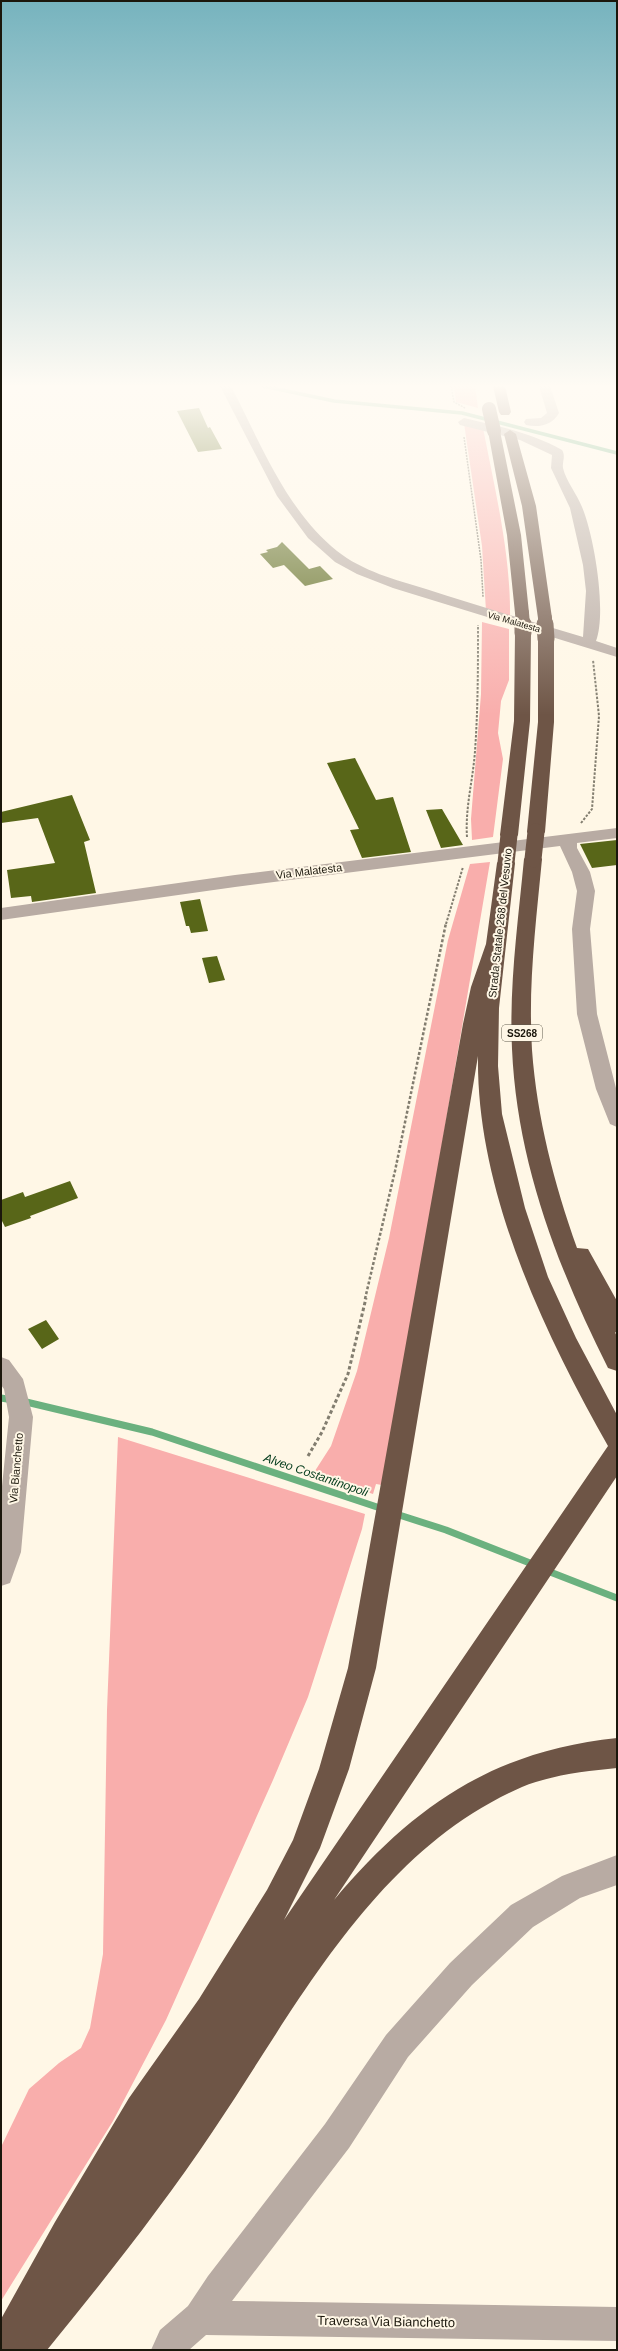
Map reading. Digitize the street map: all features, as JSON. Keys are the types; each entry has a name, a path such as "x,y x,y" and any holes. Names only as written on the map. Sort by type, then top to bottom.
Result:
{"highway":[{"name":"Strada Statale 268 del Vesuvio","path":"506,496 515,543 522,613 522,721 495,945 488,1046 489,1096 498,1147 513,1210 534,1275 559,1332 588,1388 617,1438"},
{"name":"SS268","path":"526,496 545,618 546,722 523,968 522,1050 535,1147 549,1203 574,1272 617,1361"},
{"path":"4,2350 67,2234 141,2110 238,1966 278,1901 305,1848 334,1769 362,1668 473,1024 481,987 495,945"},
{"path":"549,1203 617,1323"},
{"path":"12,2350 525,1588 617,1454"},
{"path":"23,2350 92,2268 176,2156 308,1958 340,1916 370,1882 418,1833 467,1798 521,1772 579,1757 617,1753"}],"street":[{"name":"Via Malatesta","path":"285,496 311,532 332,554 375,577 483,613 588,642 617,653"},
{"path":"570,496 576,508 590,565 593,591 590,637 588,642"},
{"name":"Via Malatesta","path":"1,914 235,881 468,853 569,838 617,833"},
{"path":"569,838 568,848 581,872 586,891 581,929 587,1014 606,1089 617,1119"},
{"name":"Via Bianchetto","path":"1,1367 15,1386 21,1417 8,1552 1,1574"},
{"path":"168,2350 172,2342 200,2318 220,2288 337,2136 397,2046 461,1974 522,1916 572,1886 617,1870"},
{"name":"Traversa Via Bianchetto","path":"200,2318 617,2324"}],"path":[{"path":"308,1456 322,1432 348,1374 395,1171 450,906 468,853 466,824 475,753 478,698 479,629 477,619 483,613 481,560 472,496"},
{"path":"569,838 592,809 599,716 593,662 588,642"}],"shaded area":[{"path":"475,496 496,496 508,570 510,618 486,611 482,546"},
{"path":"482,622 509,629 509,680 501,701 498,733 503,759 493,837 472,840 471,819 481,694"},
{"path":"490,862 429,1221 382,1485 376,1484 373,1494 313,1474 331,1446 357,1371 389,1238 448,940 470,864"},
{"path":"118,1437 365,1514 362,1529 308,1697 273,1780 166,2020 113,2121 1,2301 1,2147 29,2089 59,2063 81,2048 90,2028 103,1954 107,1710"}],"building":[{"path":"282,542 309,569 320,566 333,579 305,586 284,565 273,568 260,554 268,552 266,550 277,547"},
{"path":"355,758 376,800 393,797 411,852 362,858 350,830 359,829 327,763"},
{"path":"72,795 90,840 84,842 96,893 32,902 31,896 11,898 7,870 55,863 38,818 1,823 1,812"},
{"path":"442,809 463,845 441,848 426,810"},
{"path":"617,840 617,865 592,868 580,844"},
{"path":"200,899 208,931 191,933 189,926 186,926 180,902"},
{"path":"217,956 225,980 209,983 202,958"},
{"path":"70,1181 78,1198 30,1216 31,1218 5,1227 1,1219 1,1200 23,1192 25,1197"},
{"path":"46,1320 59,1339 42,1349 28,1329"}],"waterway":[{"name":"Alveo Costantinopoli","path":"1,1398 13,1400"},
{"name":"Alveo Costantinopoli","path":"22,1401 152,1432 383,1509"},
{"name":"Alveo Costantinopoli","path":"393,1513 446,1530 535,1565"},
{"name":"Alveo Costantinopoli","path":"545,1570 617,1598"}]}
